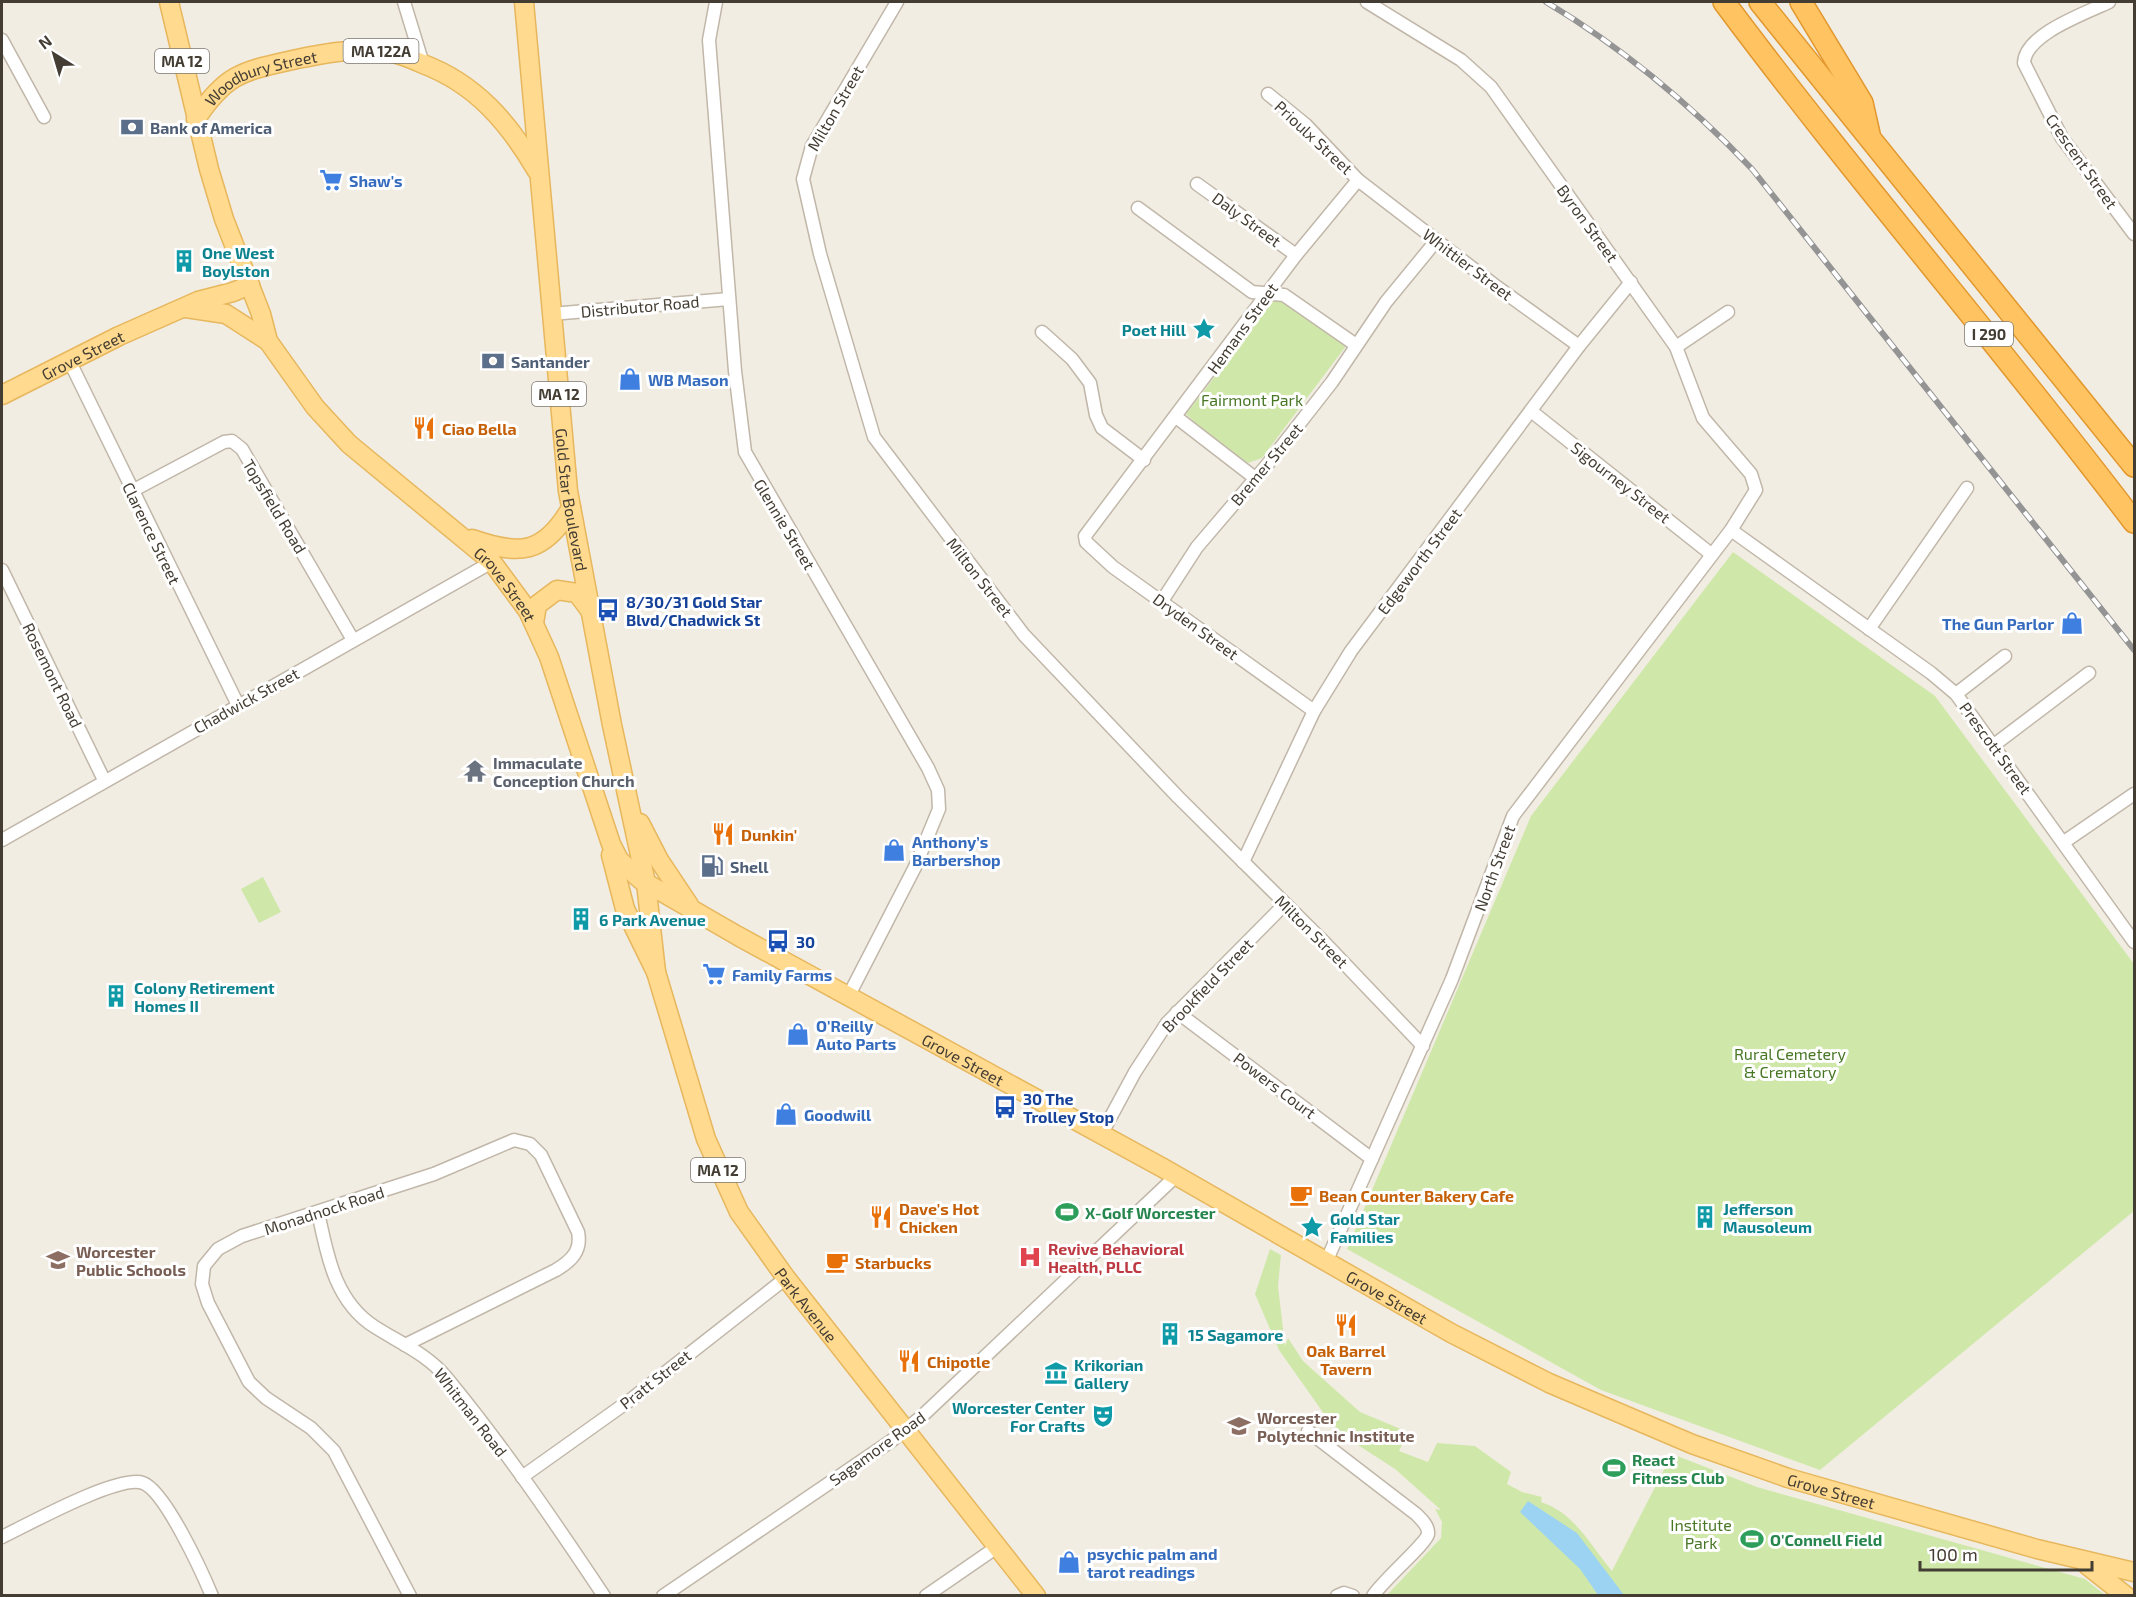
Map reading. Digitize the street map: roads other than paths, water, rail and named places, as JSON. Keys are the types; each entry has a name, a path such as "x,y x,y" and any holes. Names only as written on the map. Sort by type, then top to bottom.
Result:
{"highway":[{"name":"I 290","path":"1760,2 1847,111 1911,186 2134,466"},
{"path":"1801,2 1862,103 1871,137"},
{"name":"I 290","path":"1725,6 2044,403 2134,522"}],"main road":[{"name":"MA 12","path":"170,2 196,119 224,219 252,292"},
{"name":"Gold Star Boulevard","path":"524,2 551,314 571,508 621,768 646,883"},
{"name":"Woodbury Street","path":"196,119 222,85 258,68 323,54 364,50 386,51 452,76 480,95 522,145 540,175"},
{"name":"Grove Street","path":"2,395 69,360 195,309 198,301 233,292 252,292 268,341 310,401 342,437 492,562 534,623 554,669 610,844 624,867 646,883 848,997 1176,1176 1451,1333 1524,1371 1692,1444 1830,1491 2083,1562 2134,1572"},
{"path":"195,309 235,318 268,341"},
{"path":"462,535 504,549 519,550 539,543 556,532 571,508"},
{"path":"534,623 537,605 556,590 577,593 590,611"},
{"name":"Grove Street","path":"621,768 636,815 650,846 690,906"},
{"name":"Park Avenue","path":"610,844 612,864 625,909 656,972 717,1167 748,1226 786,1278 1036,1596"},
{"name":"Park Avenue","path":"646,883 656,972"},
{"path":"2083,1562 2126,1596"}],"street":[{"path":"404,2 423,64"},
{"name":"Glennie Street","path":"716,2 709,40 743,444 748,460 860,648 938,790 940,805 930,833 848,997"},
{"name":"Milton Street","path":"897,2 812,146 803,179 820,254 874,437 1024,635 1423,1046"},
{"name":"Byron Street","path":"1367,2 1461,60 1491,87 1676,347 1702,418 1751,474 1756,488"},
{"name":"Crescent Street","path":"2109,2 2044,34 2026,52 2024,63 2055,127 2134,234"},
{"path":"2,40 44,117"},
{"name":"Prioulx Street","path":"1268,94 1314,132 1358,180"},
{"name":"Whittier Street","path":"1358,180 1436,241 1580,346"},
{"name":"Hemans Street","path":"1085,536 1296,255 1358,180"},
{"name":"Daly Street","path":"1197,184 1296,255"},
{"path":"1138,208 1252,292 1284,295 1356,345"},
{"name":"Bremer Street","path":"1162,601 1197,547 1332,382 1386,302 1436,241"},
{"name":"Edgeworth Street","path":"1243,862 1314,711 1351,651 1630,282"},
{"name":"Distributor Road","path":"551,314 729,299"},
{"path":"1676,347 1728,312"},
{"path":"1042,332 1072,359 1090,383 1096,415 1102,428 1144,460"},
{"name":"Clarence Street","path":"69,360 238,705"},
{"name":"Sigourney Street","path":"1531,411 1711,554"},
{"path":"1176,417 1255,478"},
{"name":"Topsfield Road","path":"132,491 224,442 236,443 242,449 352,640"},
{"name":"North Street","path":"1326,1262 1452,980 1513,816 1731,530 1756,488"},
{"path":"1869,629 1967,488"},
{"name":"Prescott Street","path":"1731,530 1931,672 1956,694 2134,942"},
{"name":"Dryden Street","path":"1085,536 1086,542 1113,567 1314,711"},
{"name":"Chadwick Street","path":"2,840 104,780 492,562"},
{"name":"Rosemont Road","path":"2,570 104,780"},
{"path":"1956,694 2005,656"},
{"path":"1994,745 2089,673"},
{"path":"2064,842 2134,794"},
{"name":"Brookfield Street","path":"1101,1135 1135,1071 1177,1012 1285,904"},
{"name":"Powers Court","path":"1177,1012 1372,1159"},
{"name":"Monadnock Road","path":"405,1345 556,1270 574,1256 579,1244 578,1232 541,1155 523,1141 506,1142 439,1173 242,1236 218,1249 204,1266 203,1288 213,1314 252,1386 311,1428 338,1457 410,1596"},
{"name":"Sagamore Road","path":"663,1596 906,1430 1176,1176"},
{"name":"Whitman Road","path":"318,1212 333,1270 346,1298 368,1322 438,1368 522,1477 604,1596"},
{"name":"Pratt Street","path":"522,1477 633,1398 786,1278"},
{"path":"1308,1431 1416,1514 1427,1527 1428,1533 1425,1541 1391,1573 1373,1596"},
{"path":"2,1537 109,1486 133,1481 151,1487 190,1546 212,1596"},
{"path":"926,1596 998,1547"},
{"path":"1337,1596 1344,1593 1353,1596"}],"water":[{"path":"1528,1501 1577,1533 1624,1595 1598,1595 1580,1569 1520,1512"}],"railway":[{"path":"1546,2 1602,38 1655,78 1752,169 2134,650"}],"place":[{"name":"Bank of America","path":"132,127"},
{"name":"Shaw's","path":"331,180"},
{"name":"One West Boylston","path":"184,261"},
{"name":"Poet Hill","path":"1204,329"},
{"name":"Santander","path":"493,361"},
{"name":"WB Mason","path":"630,379"},
{"name":"Ciao Bella","path":"424,428"},
{"name":"8/30/31 Gold Star Blvd/Chadwick St","path":"608,610"},
{"name":"The Gun Parlor","path":"2072,623"},
{"name":"Immaculate Conception Church","path":"475,771"},
{"name":"Dunkin'","path":"723,834"},
{"name":"Anthony’s Barbershop","path":"894,850"},
{"name":"Shell","path":"712,866"},
{"name":"6 Park Avenue","path":"581,919"},
{"name":"30","path":"778,941"},
{"name":"Family Farms","path":"714,974"},
{"name":"Colony Retirement Homes II","path":"116,996"},
{"name":"O'Reilly Auto Parts","path":"798,1034"},
{"name":"30 The Trolley Stop","path":"1005,1107"},
{"name":"Goodwill","path":"786,1114"},
{"name":"Bean Counter Bakery Cafe","path":"1301,1195"},
{"name":"X-Golf Worcester","path":"1067,1212"},
{"name":"Dave's Hot Chicken","path":"881,1217"},
{"name":"Jefferson Mausoleum","path":"1705,1217"},
{"name":"Gold Star Families","path":"1312,1227"},
{"name":"Revive Behavioral Health, PLLC","path":"1030,1257"},
{"name":"Worcester Public Schools","path":"58,1260"},
{"name":"Starbucks","path":"837,1262"},
{"name":"Oak Barrel Tavern","path":"1346,1325"},
{"name":"15 Sagamore","path":"1170,1334"},
{"name":"Chipotle","path":"909,1361"},
{"name":"Krikorian Gallery","path":"1056,1373"},
{"name":"Worcester Center For Crafts","path":"1103,1416"},
{"name":"Worcester Polytechnic Institute","path":"1239,1426"},
{"name":"React Fitness Club","path":"1614,1468"},
{"name":"O'Connell Field","path":"1752,1539"},
{"name":"psychic palm and tarot readings","path":"1069,1562"}],"park label":[{"name":"Fairmont Park","path":"1252,399"},
{"name":"Rural Cemetery & Crematory","path":"1790,1062"},
{"name":"Institute Park","path":"1701,1533"}]}
